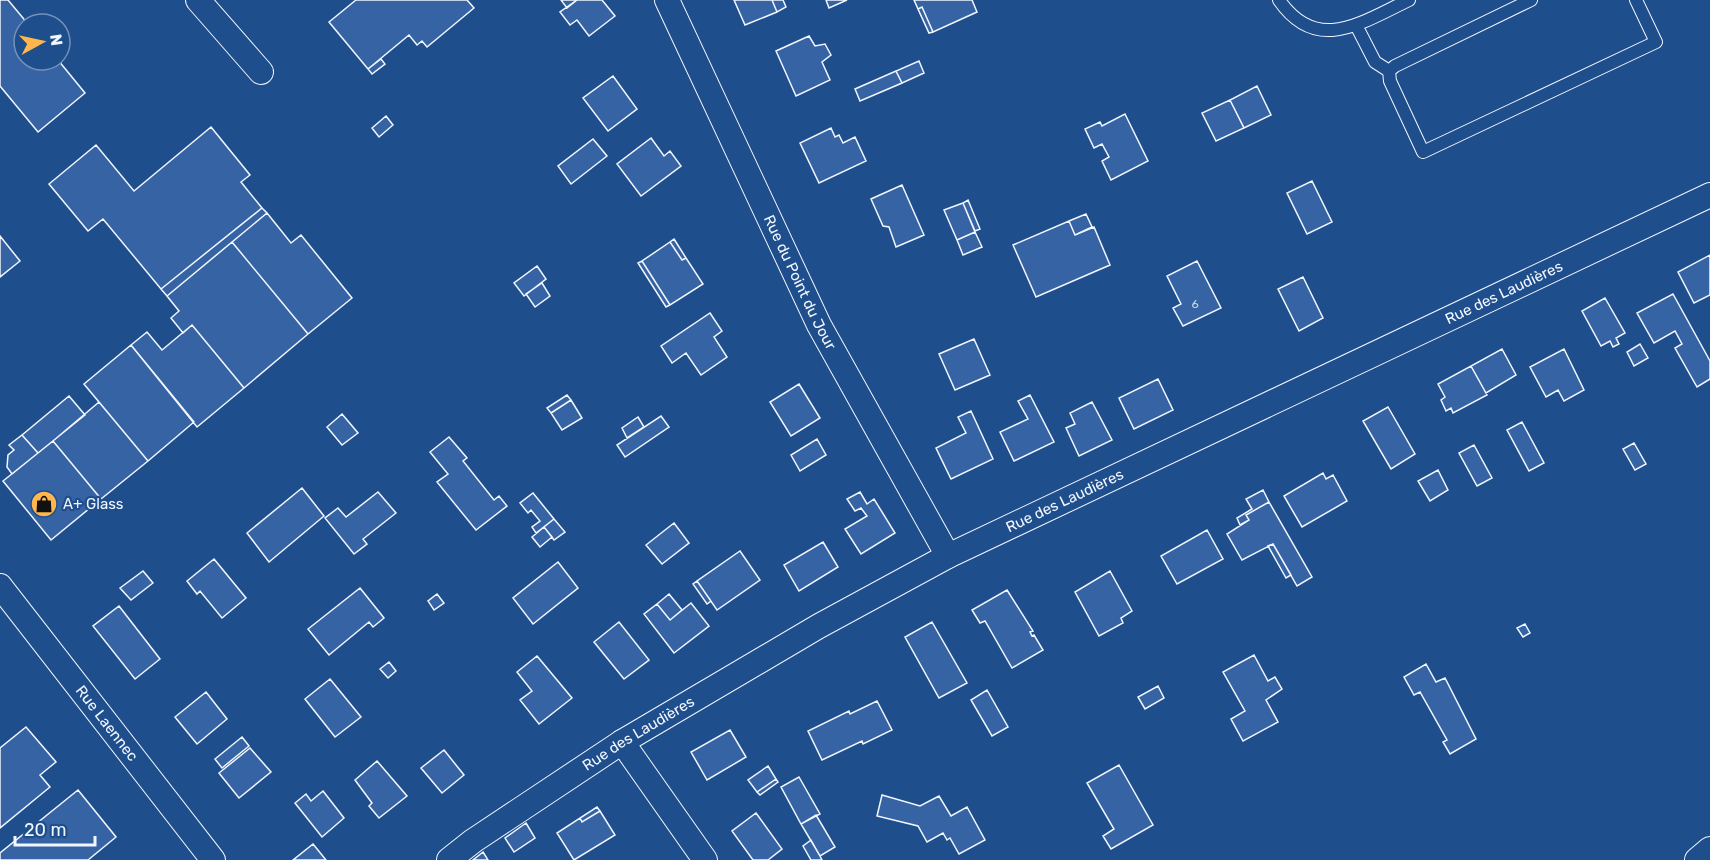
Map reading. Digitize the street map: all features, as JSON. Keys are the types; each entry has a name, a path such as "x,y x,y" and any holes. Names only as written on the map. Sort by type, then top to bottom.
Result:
{"street":[{"path":"198,0 261,72"},
{"name":"Rue du Point du Jour","path":"667,0 819,326 948,556"},
{"name":"Rue des Laudières","path":"449,860 473,841 622,742 819,626 948,556 1710,195"},
{"name":"Rue Laennec","path":"0,586 213,860"},
{"path":"622,742 705,860"},
{"path":"1697,860 1710,849"}],"lane":[{"path":"1279,0 1290,16 1308,27 1327,32 1356,25 1409,0"},
{"path":"1389,71 1531,0"},
{"path":"1389,71 1390,81 1423,152 1656,42 1636,0"},
{"path":"1356,25 1375,62 1389,71"}],"building":[{"path":"0,0 8,0 18,12 12,12 12,72 68,72 85,93 38,132 0,86"},
{"path":"356,0 467,0 474,8 427,47 422,41 417,45 409,35 368,69 329,22"},
{"path":"561,0 577,0 567,8"},
{"path":"577,0 602,0 615,16 589,36 577,20 570,25 560,12"},
{"path":"734,0 772,0 777,12 745,25"},
{"path":"772,0 783,0 786,7 777,12"},
{"path":"826,0 847,0 829,8"},
{"path":"914,0 972,0 977,12 933,32 922,7 918,9"},
{"path":"922,7 933,32 929,33 918,9"},
{"path":"809,36 815,46 825,44 831,55 822,62 830,80 796,96 776,51"},
{"path":"381,59 385,64 372,74 368,69"},
{"path":"919,61 924,73 902,83 896,71"},
{"path":"896,71 902,83 860,101 855,89"},
{"path":"613,76 637,109 608,131 583,98"},
{"path":"1257,86 1271,115 1244,128 1230,100"},
{"path":"1230,100 1244,128 1216,141 1202,113"},
{"path":"1125,114 1148,161 1111,180 1102,161 1109,157 1102,144 1094,148 1085,129 1100,122 1102,126"},
{"path":"386,116 393,125 379,137 372,128"},
{"path":"211,127 250,175 241,182 262,208 161,289 103,219 88,231 49,184 96,145 134,191"},
{"path":"831,128 835,137 839,135 843,143 855,137 866,161 819,183 800,143"},
{"path":"651,138 664,156 670,151 681,166 641,196 617,164"},
{"path":"593,139 607,156 571,184 558,166"},
{"path":"1312,181 1332,222 1307,234 1287,193"},
{"path":"902,185 924,235 896,247 889,227 883,226 871,199"},
{"path":"968,200 980,229 975,231 963,203"},
{"path":"963,203 975,232 957,240 944,210"},
{"path":"262,208 267,213 167,296 161,289"},
{"path":"267,213 291,243 301,235 352,298 308,334 232,242"},
{"path":"1086,214 1092,227 1075,235 1069,221"},
{"path":"1069,221 1075,235 1094,227 1110,265 1036,297 1013,245"},
{"path":"975,232 982,247 963,255 957,240"},
{"path":"0,236 20,261 0,277"},
{"path":"674,239 686,258 682,260 670,242"},
{"path":"232,242 308,334 244,388 192,325 183,333 171,318 179,311 167,296"},
{"path":"670,242 682,260 686,258 703,284 670,305 642,261"},
{"path":"1710,255 1710,295 1694,303 1678,272"},
{"path":"642,261 670,305 666,307 638,263"},
{"path":"1197,261 1221,308 1183,326 1173,308 1181,304 1167,276"},
{"path":"537,266 546,279 524,296 514,283"},
{"path":"1303,277 1323,318 1299,331 1278,289"},
{"path":"542,283 550,296 535,307 526,294"},
{"path":"1673,294 1710,361 1710,379 1697,387 1675,348 1682,344 1675,331 1654,343 1637,313"},
{"path":"1605,298 1625,333 1616,338 1619,344 1613,347 1610,341 1601,346 1582,311"},
{"path":"710,313 722,331 714,337 727,357 701,375 686,353 672,363 661,346"},
{"path":"192,325 244,388 197,427 131,345 147,332 162,350"},
{"path":"974,339 990,375 955,390 939,354"},
{"path":"1640,344 1648,358 1634,366 1627,352"},
{"path":"131,345 194,422 148,461 84,384"},
{"path":"1502,349 1516,375 1486,393 1471,366"},
{"path":"1564,349 1584,390 1564,401 1558,390 1546,397 1530,367"},
{"path":"1471,366 1487,395 1453,413 1451,408 1446,411 1441,400 1445,397 1438,384"},
{"path":"1158,379 1173,410 1134,429 1119,398"},
{"path":"799,384 820,418 791,436 770,402"},
{"path":"567,395 571,400 551,413 547,408"},
{"path":"1030,395 1054,442 1014,461 1000,432 1028,419 1018,401"},
{"path":"69,396 85,415 38,453 22,435"},
{"path":"571,400 582,418 562,430 551,413"},
{"path":"99,402 148,461 101,499 53,441"},
{"path":"1092,402 1112,440 1079,456 1066,428 1075,424 1070,413"},
{"path":"1388,407 1415,454 1391,469 1363,421"},
{"path":"971,411 993,459 951,479 936,448 966,433 958,417"},
{"path":"342,414 358,433 342,445 327,427"},
{"path":"661,416 669,427 625,457 617,445"},
{"path":"638,417 644,427 627,438 622,428"},
{"path":"1522,422 1544,463 1529,471 1507,430"},
{"path":"22,435 38,453 12,474 7,467 8,455 14,450 9,445"},
{"path":"449,437 467,458 463,461 494,500 499,496 507,506 476,530 437,482 448,474 430,452"},
{"path":"817,439 826,455 800,471 791,455"},
{"path":"53,441 101,499 51,540 3,481"},
{"path":"1634,443 1646,464 1635,470 1623,449"},
{"path":"1474,445 1492,478 1477,486 1459,453"},
{"path":"1438,470 1448,490 1430,501 1418,481"},
{"path":"1323,473 1326,479 1333,475 1347,501 1302,527 1284,496"},
{"path":"302,488 324,516 269,562 247,533"},
{"path":"1263,490 1269,502 1246,515 1249,520 1240,525 1237,518 1252,509 1246,499"},
{"path":"378,492 396,513 363,539 367,544 354,554 325,518 338,508 346,517"},
{"path":"860,492 867,504 874,499 895,533 861,554 845,529 867,516 861,508 855,511 847,499"},
{"path":"533,493 554,519 536,533 532,527 540,521 531,510 528,513 520,503"},
{"path":"1269,502 1312,577 1297,586 1273,544 1242,560 1227,534 1249,520 1246,515"},
{"path":"554,519 565,532 554,540 544,527"},
{"path":"674,523 689,543 662,564 646,545"},
{"path":"544,527 552,537 540,547 532,537"},
{"path":"1207,530 1223,559 1177,584 1161,556"},
{"path":"823,542 838,567 799,591 784,565"},
{"path":"1273,544 1291,575 1286,578 1268,546"},
{"path":"740,551 760,580 717,610 697,581"},
{"path":"214,559 246,598 222,618 200,591 197,594 187,581"},
{"path":"558,562 578,588 533,624 513,598"},
{"path":"143,571 153,583 131,600 120,588"},
{"path":"1110,571 1132,611 1121,618 1123,623 1099,636 1075,592"},
{"path":"697,581 711,601 707,604 693,584"},
{"path":"360,588 384,618 373,627 369,622 329,655 308,629"},
{"path":"1007,590 1033,631 1030,632 1032,636 1034,635 1043,650 1012,668 985,621 980,623 972,610"},
{"path":"437,594 444,603 434,610 428,601"},
{"path":"669,594 682,610 670,620 657,604"},
{"path":"691,603 709,626 674,653 644,614 657,604 670,620"},
{"path":"119,606 160,659 135,679 93,626"},
{"path":"619,622 649,660 624,679 594,642"},
{"path":"932,622 967,683 939,698 905,637"},
{"path":"1525,624 1530,633 1523,637 1517,628"},
{"path":"1254,655 1268,681 1275,677 1282,689 1266,700 1278,722 1243,741 1231,719 1245,711 1223,672"},
{"path":"537,656 572,698 539,724 520,700 532,691 517,672"},
{"path":"389,662 396,671 388,678 380,669"},
{"path":"1426,664 1436,682 1445,678 1476,739 1450,754 1443,742 1447,740 1420,692 1414,695 1404,677"},
{"path":"330,679 361,717 335,737 305,699"},
{"path":"1158,686 1164,698 1145,709 1138,697"},
{"path":"987,690 1008,727 992,736 971,700"},
{"path":"206,692 227,719 197,744 175,717"},
{"path":"877,701 892,730 822,760 808,731 849,711 850,714"},
{"path":"26,727 56,762 40,775 50,787 0,828 0,748"},
{"path":"730,730 746,757 707,780 691,752"},
{"path":"242,737 249,746 222,768 215,759"},
{"path":"250,748 271,772 239,798 219,773"},
{"path":"444,750 464,775 442,793 421,768"},
{"path":"377,761 407,796 379,818 369,806 372,803 355,780"},
{"path":"1119,765 1153,825 1111,849 1103,836 1114,829 1087,783"},
{"path":"768,766 776,779 757,792 748,780"},
{"path":"799,777 820,814 801,824 781,787"},
{"path":"776,779 778,782 760,795 757,792"},
{"path":"78,790 116,837 88,860 0,860 0,853"},
{"path":"323,791 344,818 322,837 295,803 306,794 311,801"},
{"path":"882,795 920,806 939,796 951,816 967,807 985,840 959,854 950,838 947,840 943,833 927,842 918,826 877,816"},
{"path":"597,807 600,811 582,822 580,818"},
{"path":"600,811 615,835 574,860 557,833 580,818 582,822"},
{"path":"756,813 782,849 768,860 753,860 732,831"},
{"path":"816,815 835,847 820,856 801,824"},
{"path":"526,823 535,838 514,852 505,838"},
{"path":"811,840 822,860 811,860 803,846"},
{"path":"313,844 326,860 293,860"},
{"path":"483,852 488,860 473,860"}],"place":[{"name":"A+ Glass","path":"44,504"}]}
